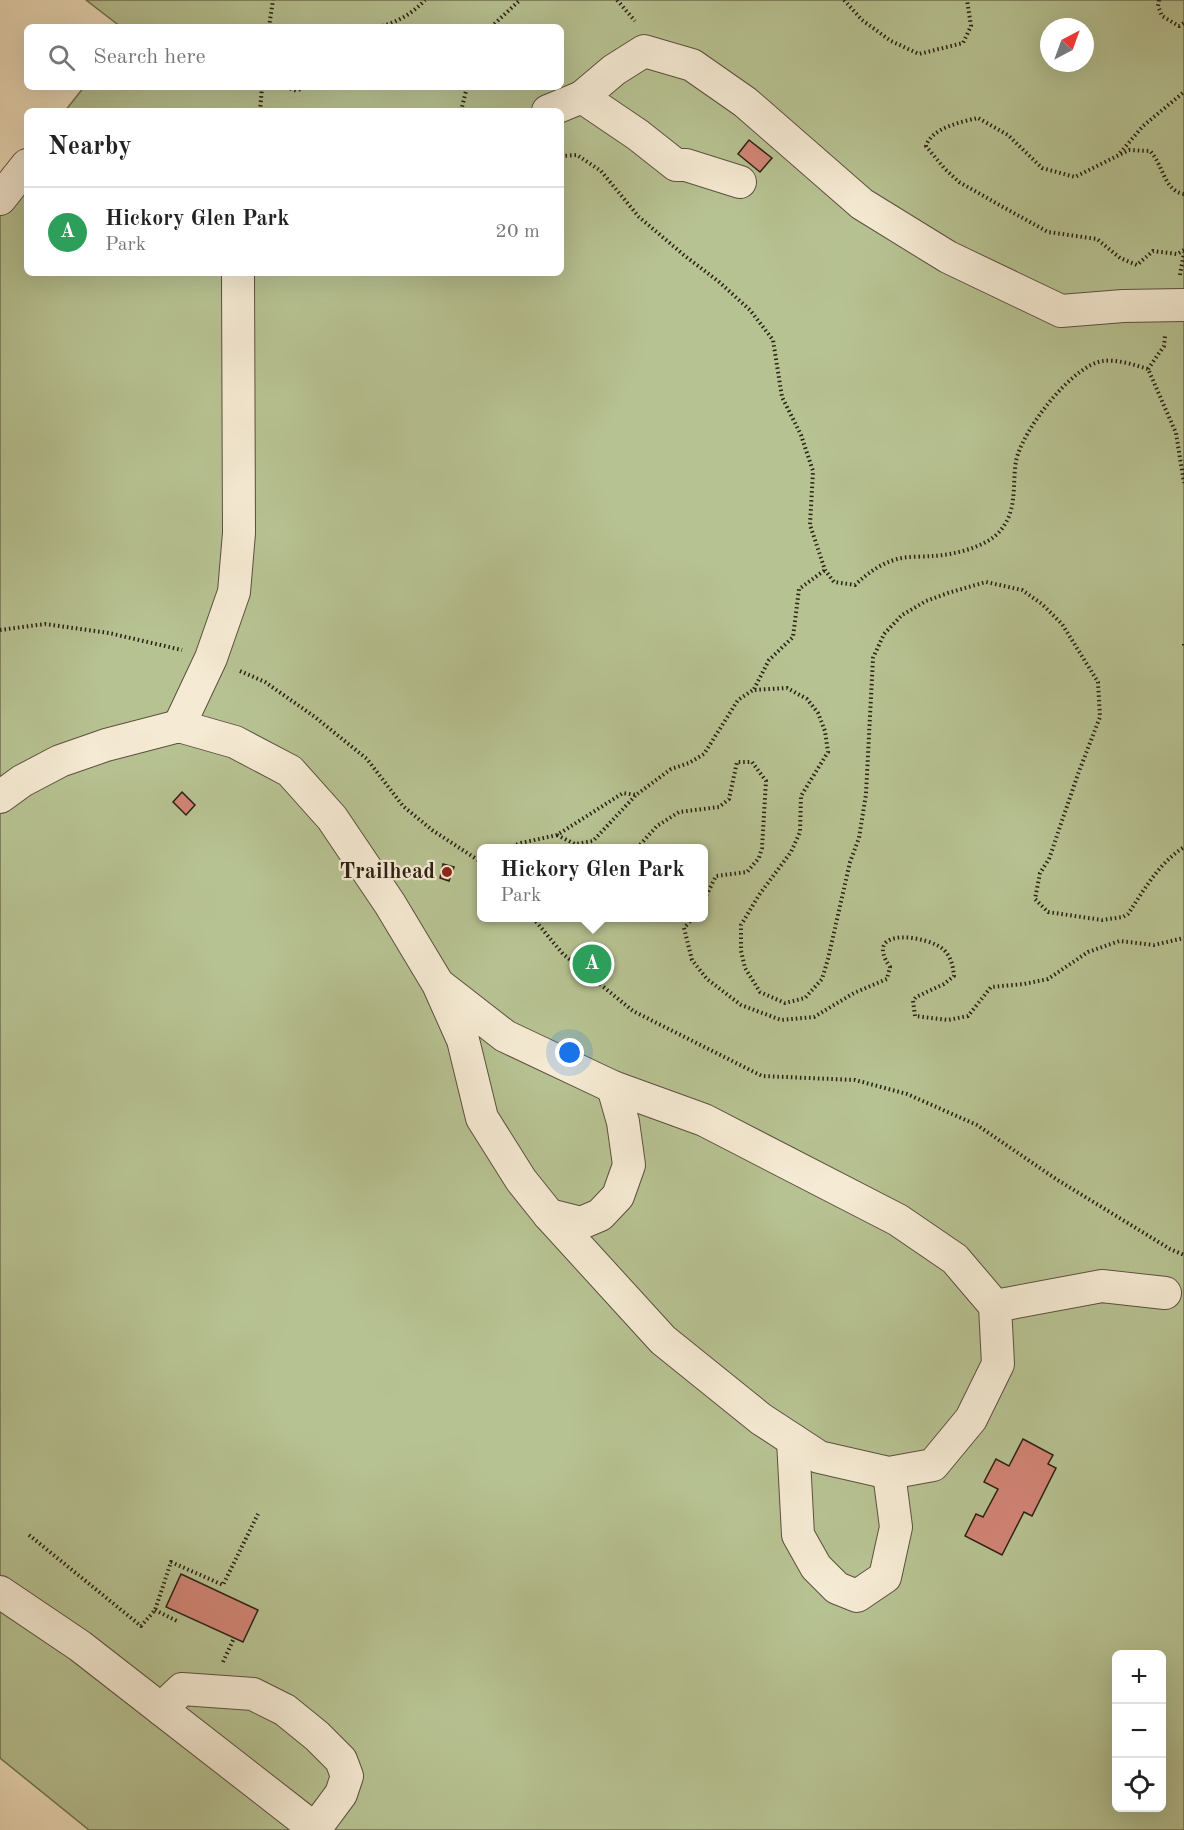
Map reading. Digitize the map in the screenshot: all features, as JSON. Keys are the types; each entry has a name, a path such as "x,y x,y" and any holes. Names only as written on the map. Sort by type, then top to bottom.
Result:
{"street":[{"path":"555,108 582,97 614,70 644,51 692,65 745,102 862,204 948,256 1061,311 1123,306 1184,305"},
{"path":"582,97 638,135 676,165 686,165 740,182"},
{"path":"0,199 24,169"},
{"path":"0,211 24,201"},
{"path":"179,726 211,658 234,592 238,533 238,276"},
{"path":"0,797 22,781 60,761 106,745 179,726 235,742 290,771 332,818 390,904 438,984 463,1040 482,1118 521,1180 549,1215 663,1340 761,1419 819,1457 889,1473 933,1466 971,1419 998,1364 995,1306 955,1259 898,1220 704,1120 613,1087 505,1036 438,984"},
{"path":"549,1215 581,1223 600,1215 618,1196 629,1165 623,1122 613,1087"},
{"path":"995,1306 1102,1286 1165,1293"},
{"path":"793,1440 798,1535 816,1568 837,1588 857,1596 885,1577 896,1527 889,1473"},
{"path":"0,1592 80,1646 316,1829 341,1794 347,1776 341,1760 285,1710 254,1694 182,1689 162,1709"}],"path":[{"path":"269,24 272,0"},
{"path":"392,24 408,15 425,0"},
{"path":"494,24 520,0"},
{"path":"844,0 862,20 891,41 919,54 963,43 970,26 968,0"},
{"path":"1159,0 1158,6 1162,16 1179,26 1184,23"},
{"path":"260,108 262,90"},
{"path":"462,108 466,90"},
{"path":"1118,156 1143,126 1184,92"},
{"path":"1184,194 1178,193 1168,184 1157,158 1150,151 1129,150 1075,177 1042,168 1008,135 978,118 962,121 938,132 929,138 926,146 959,182 1048,232 1097,239 1120,258 1137,265 1153,251 1177,254 1184,250"},
{"path":"564,156 577,155 600,171 639,217 685,256 718,280 750,310 773,340 782,397 801,435 813,471 810,525 825,570 834,582 855,585 874,568 899,558 937,556 976,548 1000,531 1014,503 1016,459 1038,417 1058,390 1082,370 1104,360 1148,369 1176,433 1184,483"},
{"path":"557,835 575,844 592,841 636,795 671,769 690,764 704,754 738,700 753,690 769,660 793,637 799,589 825,570"},
{"path":"753,690 787,688 807,699 818,713 825,731 828,753 801,796 800,832 791,852 759,895 741,925 741,951 745,968 760,992 785,1003 805,998 822,979 850,862 859,838 866,794 873,658 884,634 902,615 926,601 986,582 1022,590 1042,604 1062,624 1098,682 1100,717 1049,859 1040,873 1035,899 1048,912 1102,920 1123,917 1128,914 1151,879 1171,855 1184,847"},
{"path":"0,630 45,624 109,633 211,658 265,682 315,717 367,759 402,806 432,830 477,859"},
{"path":"641,844 657,826 679,812 719,807 729,799 737,762 752,762 766,781 762,848 759,858 747,873 716,876 708,892"},
{"path":"519,844 557,835 624,793 636,795"},
{"path":"537,922 563,954 633,1011 762,1076 855,1080 907,1094 947,1111 977,1125 1056,1179 1170,1249 1184,1255"},
{"path":"689,922 684,928 692,960 707,979 741,1005 781,1020 814,1017 854,993 887,980 890,967 883,956 883,947 887,940 894,937 925,941 943,949 953,964 954,976 912,1001 915,1016 948,1020 968,1016 991,987 1048,979 1088,952 1119,941 1154,945 1184,938"},
{"path":"29,1535 141,1626 155,1610 171,1562 223,1585 258,1514"},
{"path":"155,1610 177,1622"}],"green space":[{"path":"86,0 1184,0 1184,1830 89,1830 0,1758 0,194 24,163 24,276 564,276 564,108 67,108 82,90 564,90 564,24 117,24"}],"building":[{"path":"749,140 772,158 760,172 738,154"},
{"path":"182,792 195,805 186,815 173,802"},
{"name":"Trailhead","path":"443,864 454,867 449,881 440,878"},
{"path":"1023,1439 1053,1455 1048,1464 1056,1468 1032,1516 1024,1512 1002,1555 965,1536 976,1514 983,1517 998,1489 984,1482 996,1459 1009,1466"},
{"path":"181,1574 258,1610 243,1642 166,1607"}],"place":[{"name":"Trailhead","path":"447,872"},
{"name":"Hickory Glen Park","path":"592,964"}]}
